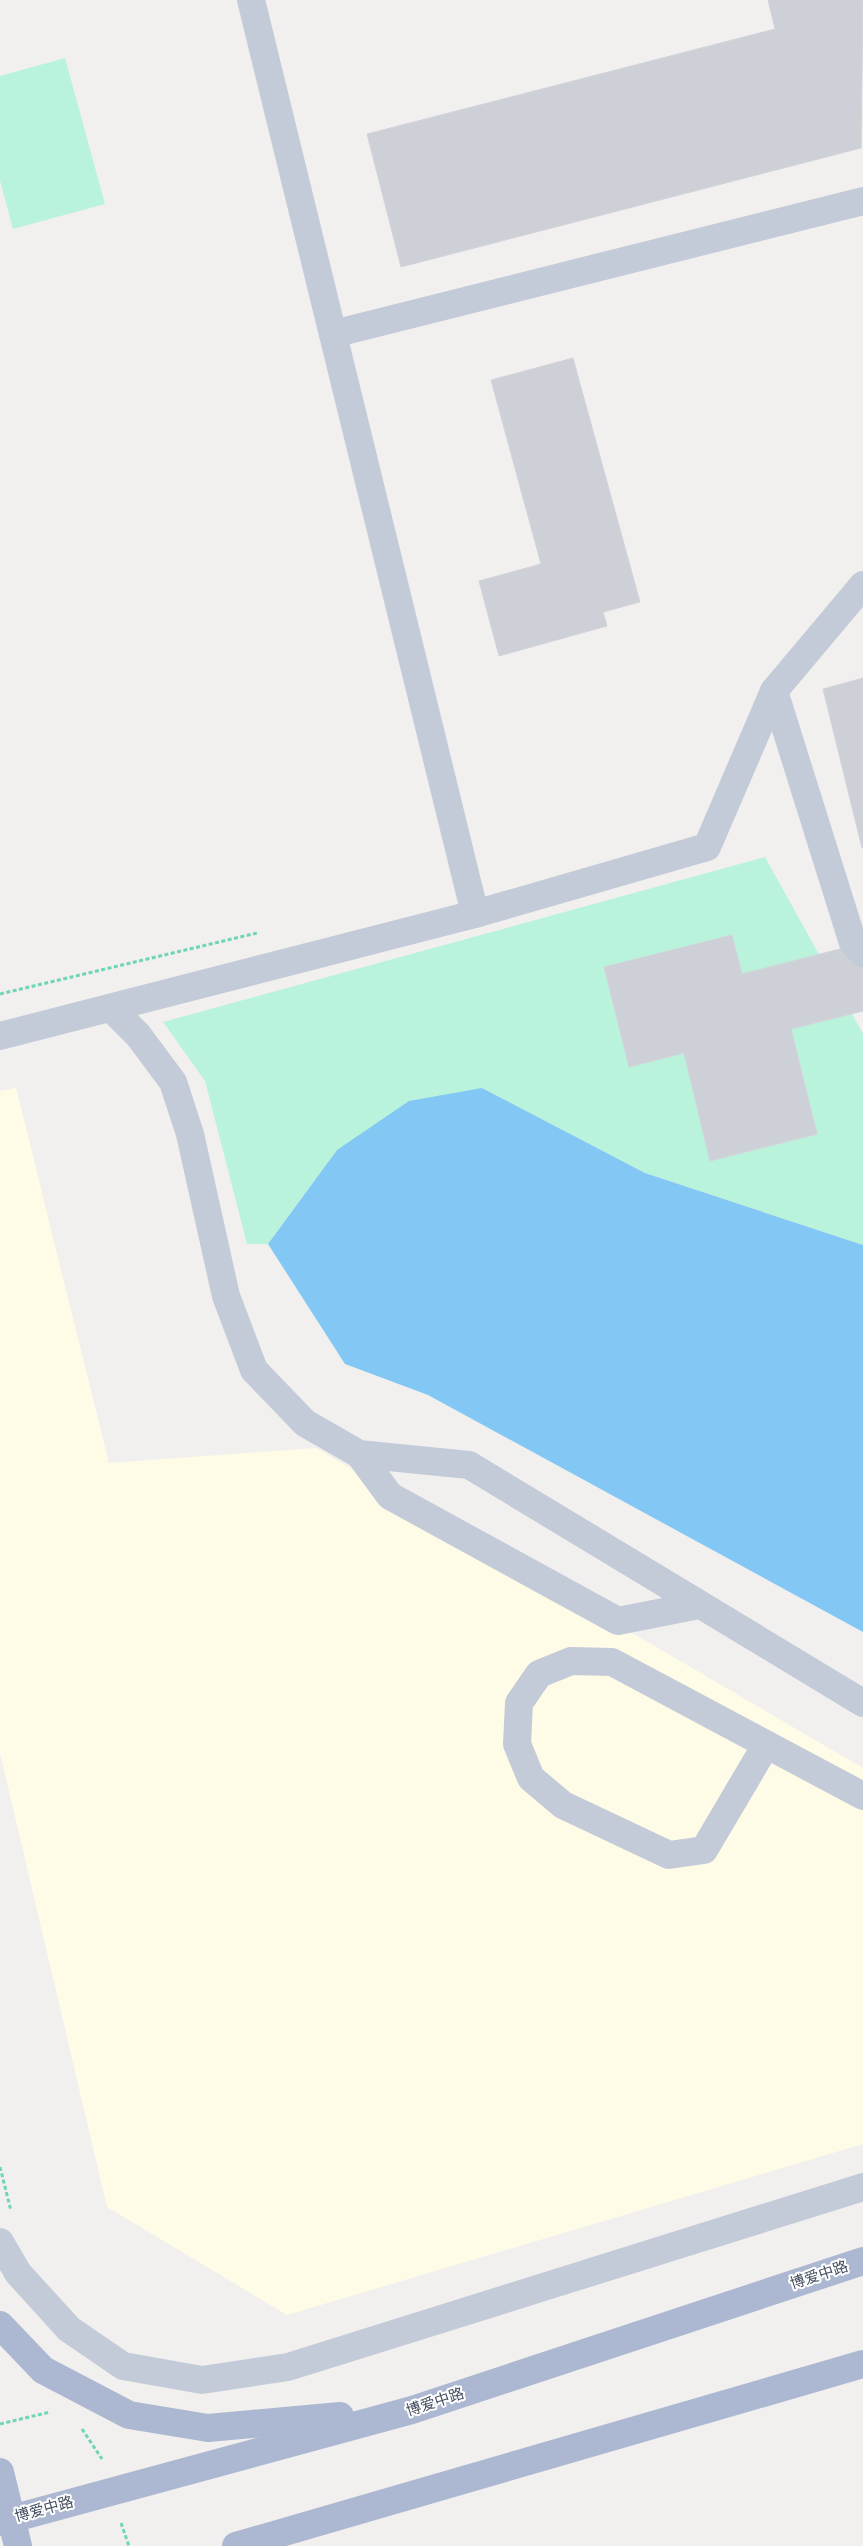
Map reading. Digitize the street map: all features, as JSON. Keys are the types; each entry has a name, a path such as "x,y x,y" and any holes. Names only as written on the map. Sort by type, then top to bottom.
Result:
{"main road":[{"name":"博爱中路","path":"5,2520 412,2410 863,2261"},
{"path":"0,2325 43,2370 129,2415 208,2428 412,2410"},
{"path":"236,2546 288,2537 863,2364"},
{"path":"0,2472 5,2520 18,2546"}],"street":[{"path":"251,0 475,914"},
{"path":"333,334 863,200"},
{"path":"0,1036 475,914 707,848 774,691 863,585"},
{"path":"774,691 853,943 863,953"},
{"path":"111,1008 138,1035 173,1082 190,1134 226,1296 254,1370 305,1423 359,1454 390,1496 618,1621 700,1605"},
{"path":"359,1454 469,1465 863,1703"},
{"path":"766,1745 704,1850 669,1856 564,1805 531,1778 517,1744 519,1703 539,1674 571,1661 612,1662 863,1796"},
{"path":"0,2242 18,2273 69,2329 115,2361 123,2366 202,2380 288,2368 863,2187"}],"path":[{"path":"0,994 261,932"},
{"path":"0,2167 14,2218"},
{"path":"0,2424 51,2412"},
{"path":"78,2422 102,2459"},
{"path":"120,2518 129,2546"}],"shaded area":[{"path":"16,1088 109,1463 316,1448 863,1768 863,2144 287,2315 107,2207 0,1753 0,1091"}],"green space":[{"path":"65,58 105,204 13,229 0,181 0,76"},
{"path":"765,857 863,1034 863,1245 645,1173 482,1088 337,1150 268,1244 247,1244 205,1081 163,1022"}],"water":[{"path":"482,1088 645,1173 863,1245 863,1632 428,1395 345,1364 268,1244 337,1150 409,1101"}],"building":[{"path":"768,0 863,0 861,148 401,267 367,134 775,29"},
{"path":"573,358 640,602 603,612 607,626 499,656 479,581 541,564 491,380"},
{"path":"863,678 863,848 862,848 823,689"},
{"path":"732,935 742,974 863,943 863,1011 791,1029 817,1134 710,1161 684,1053 629,1067 604,967"}]}
